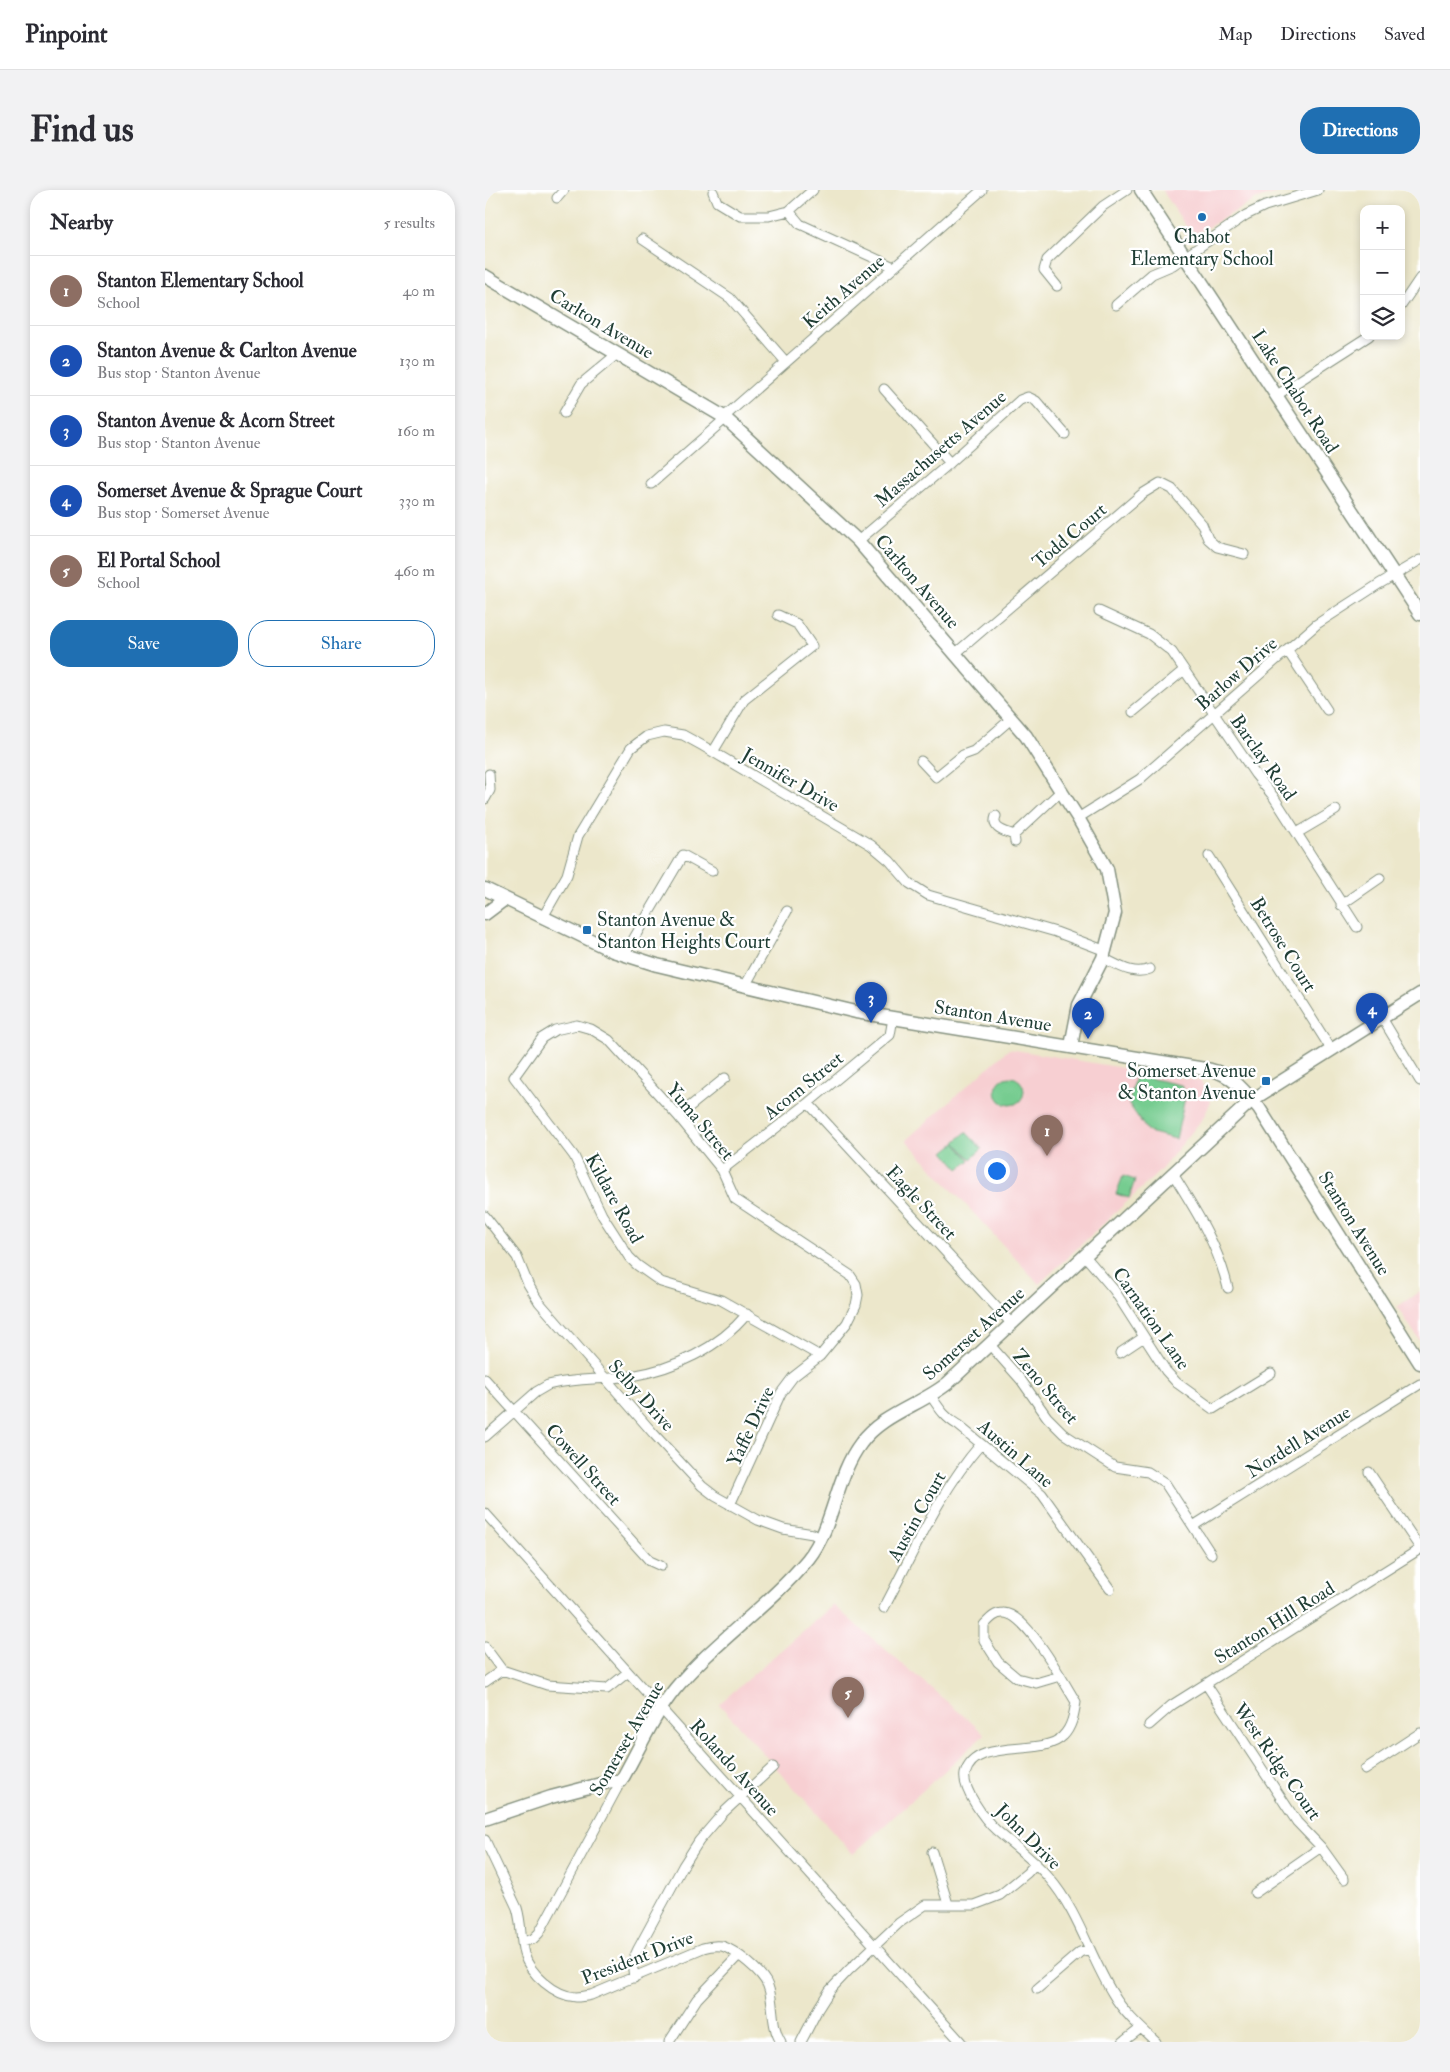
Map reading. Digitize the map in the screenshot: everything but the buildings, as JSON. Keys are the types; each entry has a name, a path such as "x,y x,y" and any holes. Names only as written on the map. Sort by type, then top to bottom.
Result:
{"street":[{"path":"557,198 564,190"},
{"path":"713,192 717,202 739,216 769,216 789,210 813,190"},
{"name":"Keith Avenue","path":"651,484 786,362 982,190"},
{"path":"1057,286 1044,270 1047,260 1103,206 1127,190"},
{"name":"Lake Chabot Road","path":"1141,190 1420,614"},
{"path":"1116,305 1152,274 1173,265 1258,209 1318,190"},
{"path":"789,210 800,224 894,268"},
{"path":"642,239 730,298 786,362"},
{"name":"Carlton Avenue","path":"485,276 725,417 857,541 1027,736 1107,869 1115,914 1104,954 1079,1005 1071,1046"},
{"path":"1405,300 1420,278"},
{"path":"1277,395 1363,340"},
{"path":"564,413 581,384 617,354"},
{"path":"884,389 950,463"},
{"name":"Massachusetts Avenue","path":"857,541 950,463 1020,400 1028,397 1036,401 1065,434"},
{"name":"Todd Court","path":"956,653 1142,494 1160,483 1172,489 1202,524 1208,539 1217,548 1244,554"},
{"name":"Barlow Drive","path":"1078,818 1140,780 1317,624 1420,560"},
{"name":"Barclay Road","path":"1099,611 1149,634 1172,652 1255,774 1273,796 1341,905 1357,927"},
{"path":"713,752 744,700 812,646 797,624 778,615"},
{"path":"1287,650 1327,710"},
{"path":"1133,712 1184,670"},
{"path":"921,761 936,777 963,756 974,751 1012,718"},
{"name":"Jennifer Drive","path":"543,917 567,875 578,836 626,754 636,743 653,734 671,732 683,735 871,845 890,861 909,883 928,895 1067,935 1132,971 1150,969"},
{"path":"485,799 490,790 489,774"},
{"path":"996,816 995,826 1014,838 1061,791"},
{"path":"1297,833 1336,810"},
{"path":"624,955 683,855 712,871"},
{"name":"Betrose Court","path":"1209,856 1331,1050"},
{"path":"1341,905 1380,878"},
{"name":"Stanton Avenue","path":"485,889 624,955 657,965 856,1012 1220,1072 1230,1078 1252,1100 1304,1177 1420,1363"},
{"path":"485,914 505,899"},
{"path":"745,986 787,911"},
{"name":"Somerset Avenue","path":"522,1942 533,1939 539,1934 621,1781 661,1709 674,1690 698,1664 799,1569 821,1539 844,1474 861,1442 879,1424 931,1396 948,1383 1252,1100 1420,994"},
{"name":"Acorn Street","path":"722,1170 808,1103 890,1035 893,1018"},
{"path":"1382,1018 1420,1081"},
{"name":"Yuma Street","path":"514,1077 542,1038 555,1030 577,1024 591,1029 609,1040 678,1116 722,1170 735,1199 851,1275 856,1284 858,1295 857,1305 847,1323"},
{"name":"Kildare Road","path":"514,1077 574,1156 602,1215 629,1257 637,1265 661,1282 721,1300 820,1356"},
{"path":"678,1116 725,1078"},
{"name":"Eagle Street","path":"808,1103 1012,1324"},
{"path":"1173,1174 1203,1222 1215,1246 1228,1288"},
{"name":"Selby Drive","path":"485,1216 517,1258 533,1294 604,1378 702,1486 730,1505 771,1526 813,1534 821,1539"},
{"name":"Carnation Lane","path":"1085,1256 1114,1290 1171,1377 1213,1409 1271,1373"},
{"path":"485,1437 514,1410 548,1385 632,1376 678,1364 714,1344 733,1329 747,1314"},
{"name":"Yaffe Drive","path":"730,1505 781,1393 793,1377 820,1356 847,1323"},
{"path":"1120,1353 1144,1337"},
{"name":"Zeno Street","path":"990,1345 1021,1380 1055,1426 1075,1443 1115,1466 1148,1472 1160,1479 1169,1488 1211,1554"},
{"name":"Cowell Street","path":"485,1380 649,1561 661,1566"},
{"name":"Nordell Avenue","path":"1193,1526 1420,1384"},
{"name":"Austin Lane","path":"931,1396 945,1416 1042,1494 1110,1589"},
{"name":"Austin Court","path":"884,1608 943,1496 981,1444"},
{"path":"1369,1472 1420,1548"},
{"name":"Rolando Avenue","path":"485,1513 961,2042"},
{"name":"Stanton Hill Road","path":"1149,1725 1171,1705 1420,1548"},
{"name":"John Drive","path":"1060,1676 1036,1683 1017,1678 998,1662 983,1640 984,1625 992,1616 998,1614 1003,1613 1013,1616 1045,1651 1076,1702 1072,1724 1062,1738 1045,1746 989,1752 975,1760 965,1774 966,1786 994,1829 1036,1863 1061,1891 1113,1996 1156,2042"},
{"path":"485,1647 502,1670 547,1685 607,1688 627,1673"},
{"path":"485,1682 502,1670"},
{"name":"West Ridge Court","path":"1206,1684 1297,1822 1321,1847 1344,1879"},
{"path":"1365,1769 1420,1733"},
{"path":"634,1978 631,1968 632,1962 683,1866 712,1825 773,1767"},
{"path":"485,1819 551,1797 612,1781 621,1781"},
{"name":"President Drive","path":"485,1840 517,1908 526,1958 534,1973 550,1986 567,1995 576,1997 591,1995 703,1948 713,1945 722,1946 759,1972 768,1985 775,2030 781,2042"},
{"path":"1255,1893 1321,1847"},
{"path":"932,1852 948,1904"},
{"path":"801,2042 830,1990 899,1923 921,1907 930,1904 974,1906 1000,1895 1036,1863"},
{"path":"1037,1989 1080,1952 1089,1949"},
{"path":"669,2042 697,1999 738,1956"},
{"path":"1123,2042 1141,2028"}],"shaded area":[{"name":"Chabot Elementary School","path":"1162,190 1286,190 1257,199 1198,233 1189,231"},
{"path":"1009,1049 1201,1081 1211,1101 1204,1117 1160,1171 1039,1284 906,1140"},
{"path":"1420,1291 1420,1341 1397,1307"},
{"path":"833,1605 985,1734 853,1854 719,1704"}],"green space":[{"path":"1135,1075 1181,1085 1186,1093 1176,1139 1148,1132 1129,1104"},
{"path":"1010,1077 1020,1081 1024,1091 1020,1101 1010,1105 1000,1101 996,1091 1000,1081"},
{"path":"966,1132 982,1149 971,1159 955,1142"},
{"path":"955,1143 970,1160 959,1169 944,1152"},
{"path":"1123,1176 1135,1180 1129,1198 1116,1194"}],"place":[{"name":"Chabot Elementary School","path":"1202,217"},
{"name":"Stanton Avenue & Stanton Heights Court","path":"587,930"},
{"name":"Stanton Avenue & Acorn Street","path":"871,1023"},
{"name":"Somerset Avenue & Sprague Court","path":"1372,1034"},
{"name":"Stanton Avenue & Carlton Avenue","path":"1088,1039"},
{"name":"Somerset Avenue & Stanton Avenue","path":"1266,1081"},
{"name":"Stanton Elementary School","path":"1047,1156"},
{"name":"El Portal School","path":"848,1718"}]}
